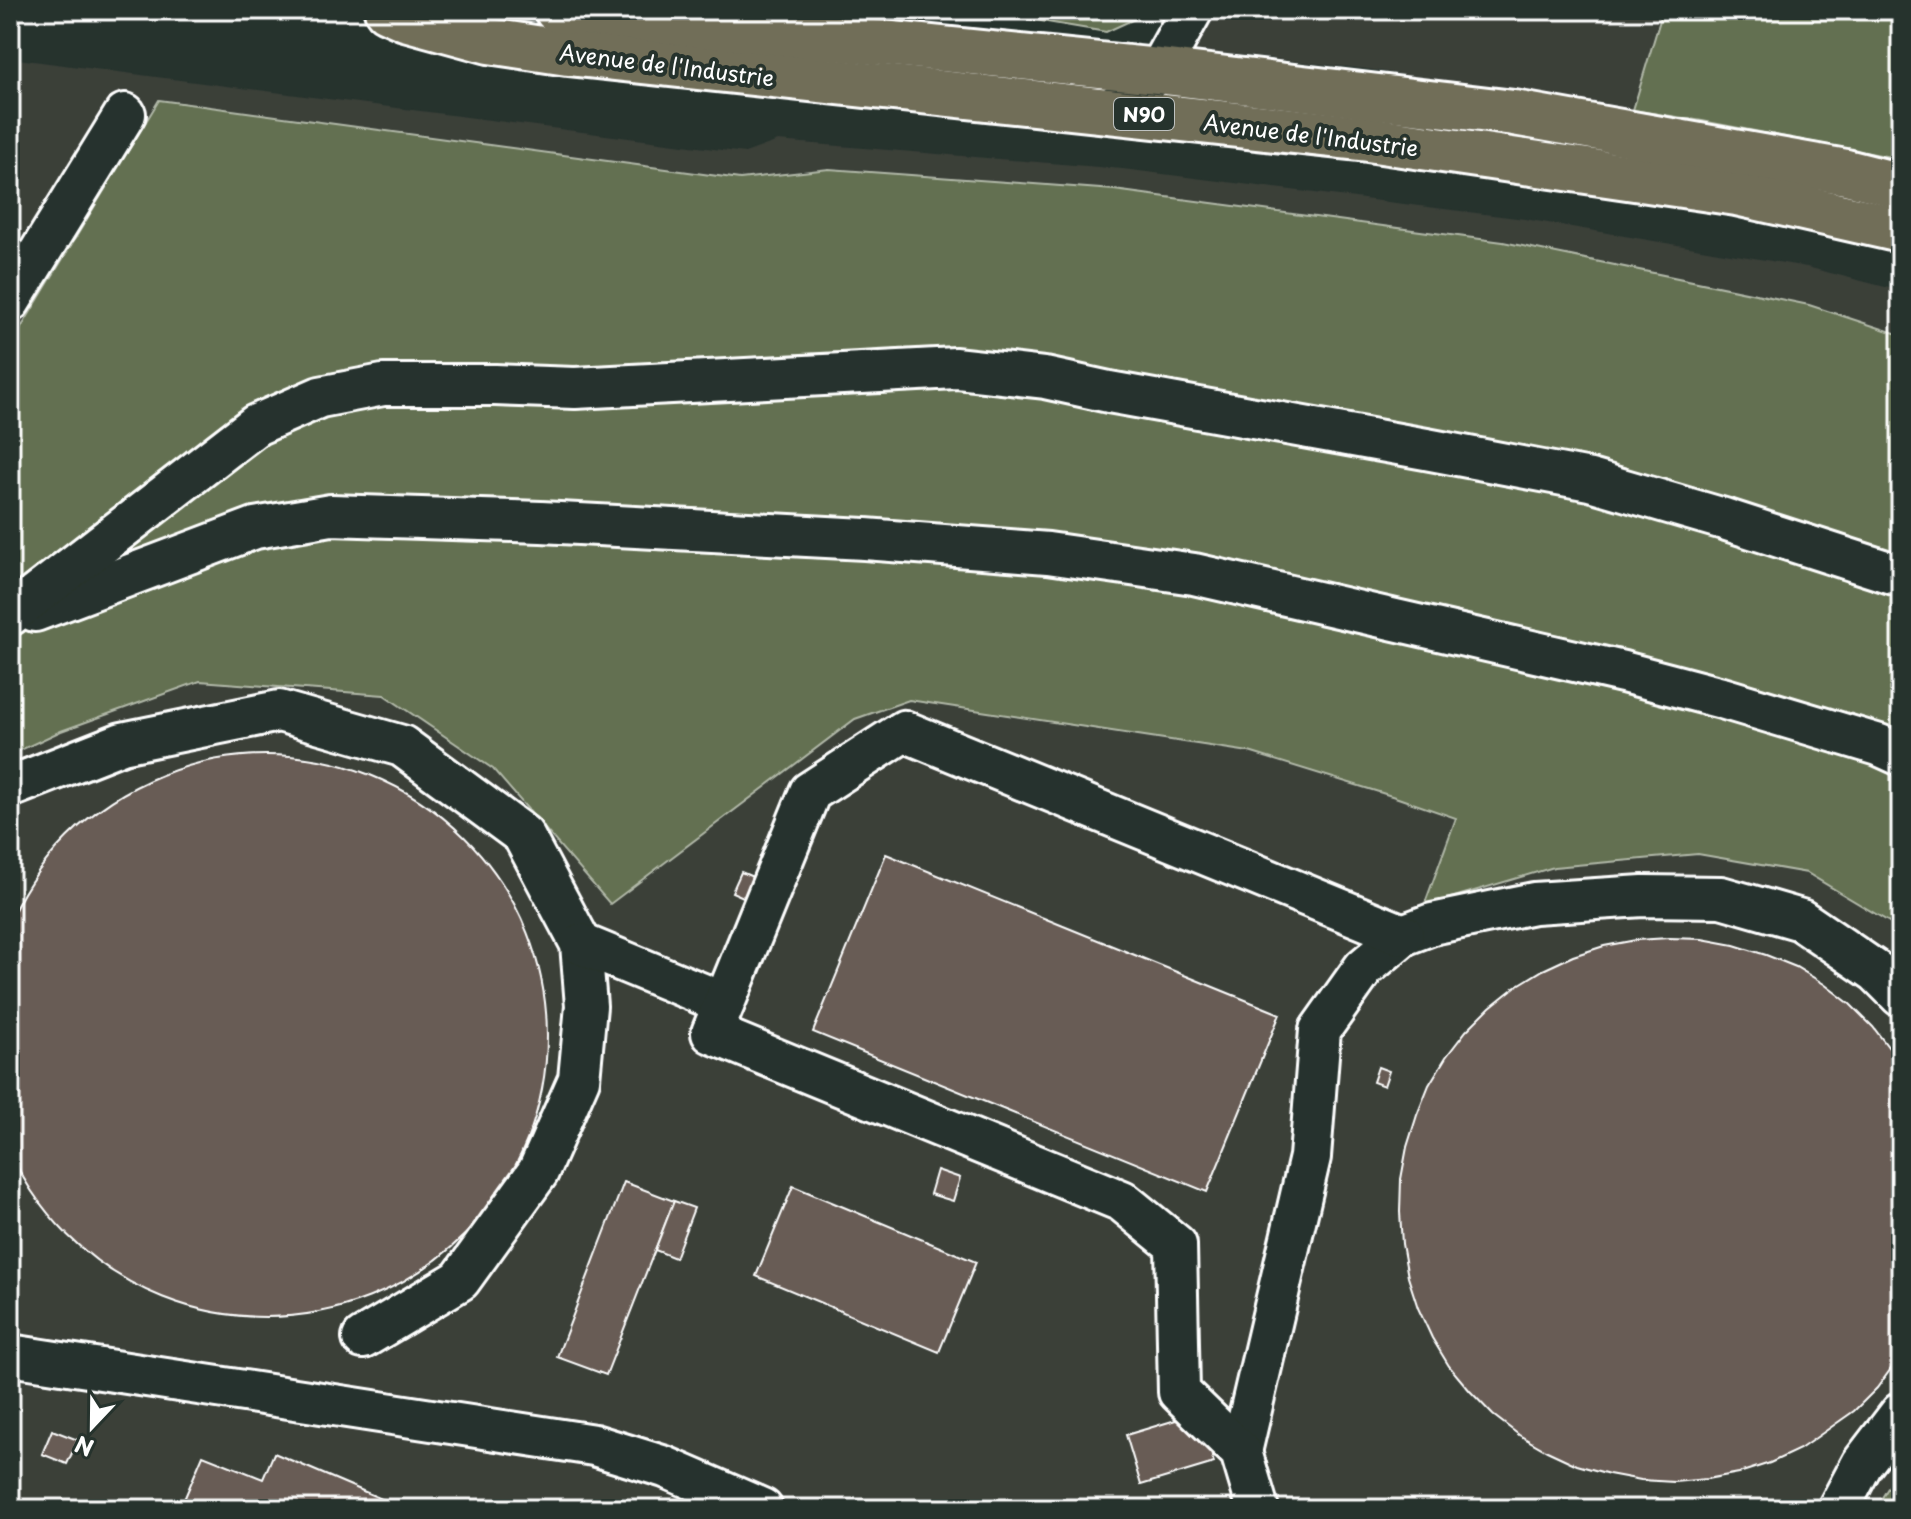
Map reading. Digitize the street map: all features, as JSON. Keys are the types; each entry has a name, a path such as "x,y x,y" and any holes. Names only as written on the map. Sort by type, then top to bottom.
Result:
{"main road":[{"name":"Avenue de l'Industrie","path":"387,10 405,18 489,41 568,53 1368,139 1737,193 1901,230"},
{"name":"Avenue de l'Industrie","path":"557,10 1158,71 1514,113 1846,172 1901,186"}],"street":[{"path":"1108,110 1130,96 1158,71 1192,10"},
{"path":"10,301 125,114"},
{"path":"10,618 256,425 320,397 383,385 575,388 956,368 1045,378 1590,480 1901,576"},
{"path":"10,618 255,528 331,515 541,522 880,540 1048,553 1194,574 1623,672 1722,698 1879,745 1901,755"},
{"path":"10,787 122,743 279,711 402,746 523,835 581,944 586,1006 579,1079 538,1172 460,1280 363,1338"},
{"path":"1258,1509 1241,1452 1179,1392 1176,1245 1122,1201 712,1033 810,792 904,731 1403,935"},
{"path":"1241,1452 1310,1157 1320,1030 1364,968 1403,935 1432,924 1534,903 1643,896 1721,897 1801,920 1877,972 1901,996"},
{"path":"581,944 724,1003"},
{"path":"10,1355 594,1445 665,1467 762,1509"},
{"path":"1838,1509 1862,1464 1901,1413"}],"shaded area":[{"path":"1666,10 1633,110 1366,69 1171,48 1152,12"},
{"path":"10,58 745,153 778,141 1123,169 1525,219 1807,267 1901,291 1901,1509 10,1509"}],"green space":[{"path":"976,10 1154,10 1106,32"},
{"path":"1663,10 1901,10 1901,159 1633,110"},
{"path":"159,100 740,179 829,169 1114,190 1503,242 1809,305 1901,335 1901,929 1807,873 1698,854 1554,867 1424,906 1456,818 1249,752 909,700 855,719 610,904 493,769 384,695 200,681 61,731 10,755 10,346"},
{"path":"1901,1467 1901,1509 1875,1509"}],"building":[{"path":"266,755 321,761 373,776 422,802 465,837 500,880 526,929 541,981 547,1036 541,1091 526,1143 500,1192 465,1235 422,1270 373,1296 321,1311 266,1317 211,1311 159,1296 110,1270 67,1235 32,1192 6,1143 -9,1091 -15,1036 -9,981 6,929 32,880 67,837 110,802 159,776 211,761"},
{"path":"886,854 1280,1014 1207,1192 813,1032"},
{"path":"741,872 760,880 750,900 732,892"},
{"path":"1702,939 1734,945 1796,967 1850,1004 1873,1027 1901,1064 1901,1355 1877,1388 1854,1411 1800,1449 1739,1473 1674,1482 1641,1480 1577,1465 1519,1435 1493,1415 1449,1366 1418,1308 1408,1277 1400,1212 1401,1179 1417,1115 1429,1085 1466,1031 1515,987 1573,956 1636,940"},
{"path":"1378,1067 1389,1071 1384,1086 1373,1082"},
{"path":"937,1170 960,1178 953,1201 930,1194"},
{"path":"624,1182 674,1201 606,1375 557,1357"},
{"path":"793,1186 976,1262 939,1352 756,1276"},
{"path":"674,1201 694,1208 675,1258 655,1250"},
{"path":"1199,1413 1214,1463 1141,1485 1126,1435"},
{"path":"52,1430 78,1440 67,1464 42,1454"},
{"path":"274,1453 405,1509 180,1509 203,1455 263,1479"}]}
